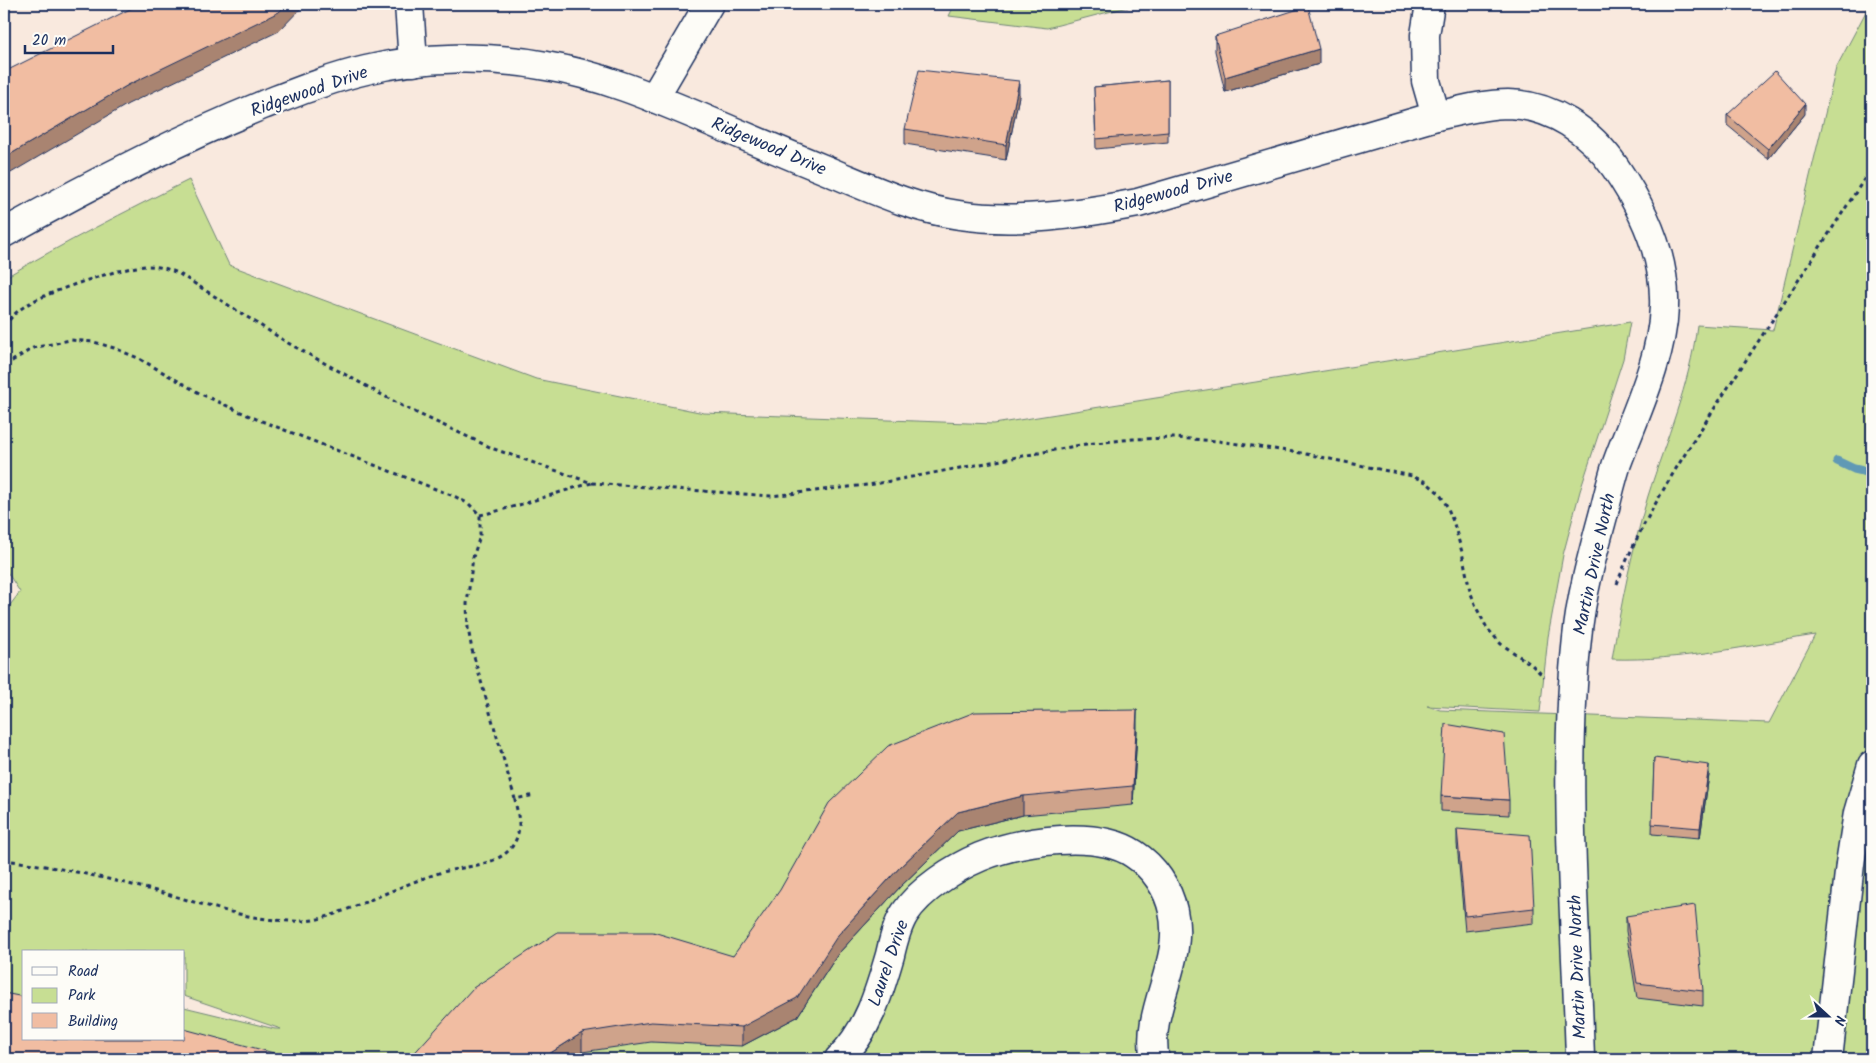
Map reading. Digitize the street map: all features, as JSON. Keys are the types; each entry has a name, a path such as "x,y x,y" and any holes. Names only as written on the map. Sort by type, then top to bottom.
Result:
{"street":[{"path":"409,4 413,62"},
{"path":"654,98 709,4"},
{"path":"1430,4 1425,35 1426,81 1436,116"},
{"name":"Ridgewood Drive","path":"4,233 170,145 246,112 317,84 366,70 413,62 496,60 545,65 601,79 654,98 881,193 922,208 960,216 999,219 1048,218 1138,203 1436,116 1475,108 1506,104 1532,106 1557,115"},
{"name":"Martin Drive North","path":"1557,115 1583,131 1610,160 1634,195 1652,234 1661,272 1664,306 1660,342 1632,429 1617,464 1596,541 1577,635 1572,688 1570,786 1580,1059"},
{"path":"1828,1059 1850,864 1858,813 1872,765"},
{"name":"Laurel Drive","path":"839,1059 862,1032 904,913 926,890 979,858 1004,850 1057,840 1089,840 1115,845 1133,853 1152,868 1166,889 1173,911 1176,934 1173,960 1156,1021 1153,1050 1155,1059"}],"path":[{"path":"1116,4 1129,7 1141,4"},
{"path":"1617,586 1625,564 1642,531 1707,419 1872,168"},
{"path":"4,326 14,314 31,302 57,291 124,269 146,266 160,267 178,273 288,342 406,408 494,449 592,483 771,496 875,484 1086,444 1133,438 1176,438 1218,441 1301,453 1389,470 1426,482 1439,493 1454,524 1470,591 1487,628 1501,644 1532,665 1552,687 1572,688"},
{"path":"4,362 12,361 33,348 70,340 94,342 114,348 138,358 201,394 254,418 456,497 469,504 480,515 480,536 473,557 466,604 468,628 472,650 515,799 519,826 511,848 501,857 489,862 417,880 331,916 305,921 259,918 104,878 57,868 4,860"},
{"path":"480,515 512,508 564,490 592,483"},
{"path":"515,799 535,795"}],"green space":[{"path":"955,4 1139,4 1047,28 949,16"},
{"path":"1870,4 1872,4 1872,1059 4,1059 4,613 20,592 4,567 4,278 119,215 189,180 229,265 536,379 704,413 994,424 1630,322 1623,359 1580,491 1563,555 1548,637 1540,712 1427,706 1440,710 1769,723 1815,635 1689,655 1663,658 1612,659 1623,597 1637,537 1648,496 1677,412 1689,369 1697,325 1773,330 1836,68"}],"building":[{"path":"140,4 287,4 279,12 128,85 4,158 4,72"},
{"path":"1308,6 1319,49 1225,77 1215,36"},
{"path":"919,70 1019,81 1006,145 905,129"},
{"path":"1775,71 1805,104 1768,149 1727,115"},
{"path":"1168,80 1168,132 1096,139 1094,87"},
{"path":"1137,710 1133,786 1023,796 958,812 900,867 838,935 797,998 742,1027 651,1022 582,1033 541,1059 409,1059 473,988 558,932 653,932 733,956 780,890 829,803 888,746 975,712"},
{"path":"1445,724 1504,734 1509,800 1441,796"},
{"path":"1654,758 1709,765 1700,828 1652,824"},
{"path":"1457,829 1530,835 1534,908 1465,916"},
{"path":"1695,905 1703,991 1637,983 1626,916"},
{"path":"4,993 22,997 22,1040 185,1040 185,1029 296,1059 4,1059"}],"waterway":[{"path":"1837,461 1854,469 1872,473"}]}
